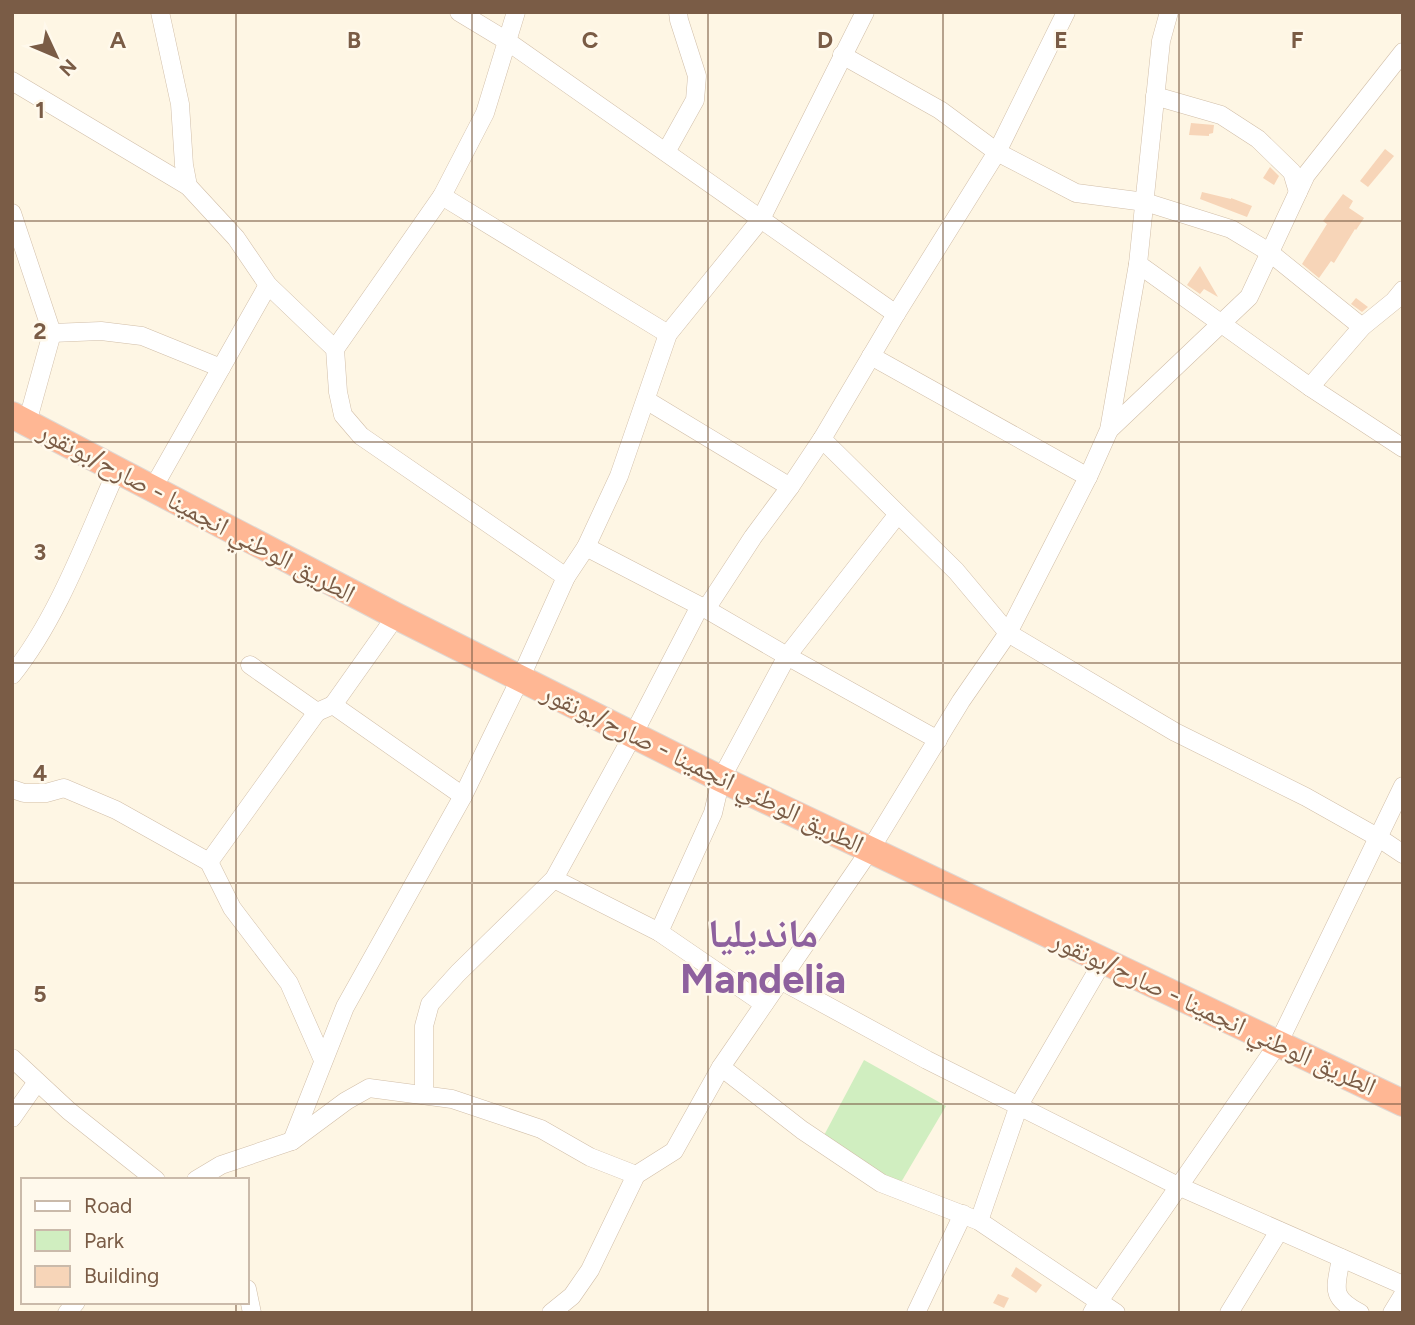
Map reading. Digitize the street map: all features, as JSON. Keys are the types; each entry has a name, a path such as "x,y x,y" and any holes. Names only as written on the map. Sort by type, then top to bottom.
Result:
{"highway":[{"name":"الطريق الوطني انجمينا - صارح/بونقور","path":"20,419 396,616 721,779 1403,1103"}],"street":[{"path":"160,12 180,104 188,186"},
{"path":"459,12 507,41 896,314"},
{"path":"516,12 485,113 442,196 335,349 338,392 343,415 361,436 566,576"},
{"path":"666,152 695,100 697,76 678,12"},
{"path":"292,1141 345,1007 463,796 566,576 586,547 619,477 668,334 761,219 864,12"},
{"path":"424,1095 425,1026 430,1004 554,878 572,850 703,607 822,439 997,152 1066,12"},
{"path":"551,1313 572,1296 590,1270 636,1175 674,1152 721,1067 870,850 961,701 1008,633 1088,477 1109,430 1139,264 1161,41 1169,12"},
{"path":"1109,430 1249,297 1306,174 1403,52"},
{"path":"842,55 940,110 997,152 1076,193 1144,202 1231,229 1269,252 1362,327"},
{"path":"12,81 188,186 236,238 268,285 335,349"},
{"path":"1155,96 1221,115 1258,139 1292,172 1298,192"},
{"path":"442,196 668,334"},
{"path":"12,213 52,333 20,419"},
{"path":"1139,264 1310,387 1403,448"},
{"path":"153,488 268,285"},
{"path":"1310,387 1362,327 1394,301 1403,290"},
{"path":"52,333 101,331 142,336 221,368"},
{"path":"871,356 1088,477"},
{"path":"646,400 790,487"},
{"path":"822,439 956,571 1008,633 1175,732 1306,797 1403,854"},
{"path":"12,675 22,663 59,600 117,470"},
{"path":"659,932 713,813 721,779 787,656 898,514"},
{"path":"586,547 703,607 938,740"},
{"path":"209,862 396,616"},
{"path":"250,665 463,796"},
{"path":"1096,1307 1278,1044 1403,786"},
{"path":"12,789 24,793 46,793 64,788 116,810 209,862 232,908 289,983 323,1060"},
{"path":"554,878 659,932 764,1004"},
{"path":"916,1313 971,1218 1019,1105 1103,961"},
{"path":"780,979 927,1060 1178,1186 1403,1285"},
{"path":"12,1058 69,1111 153,1178"},
{"path":"721,1067 802,1130 881,1183 971,1218 1096,1307 1116,1313"},
{"path":"12,1118 37,1082"},
{"path":"199,1178 221,1165 292,1141 346,1101 369,1088 452,1099 541,1129 590,1157 636,1175"},
{"path":"1229,1313 1279,1231"},
{"path":"1340,1258 1336,1291 1340,1299 1360,1313"},
{"path":"248,1294 252,1313"},
{"path":"1392,1313 1403,1295"}],"green space":[{"path":"864,1060 946,1106 900,1184 821,1141"}],"building":[{"path":"1191,123 1214,125 1213,133 1209,136 1189,135"},
{"path":"1385,149 1394,156 1368,187 1360,181"},
{"path":"1270,167 1279,176 1274,185 1263,178"},
{"path":"1202,192 1252,206 1247,217 1200,199"},
{"path":"1343,194 1353,201 1349,208 1364,218 1334,263 1331,261 1319,278 1302,264 1327,224 1323,221"},
{"path":"1200,266 1218,297 1204,289 1200,294 1187,285"},
{"path":"1356,298 1368,307 1362,312 1351,304"},
{"path":"1016,1267 1042,1285 1036,1293 1011,1276"},
{"path":"998,1294 1009,1298 1004,1308 993,1303"}],"district":[{"name":"مانديليا Mandelia","path":"763,956"}]}
